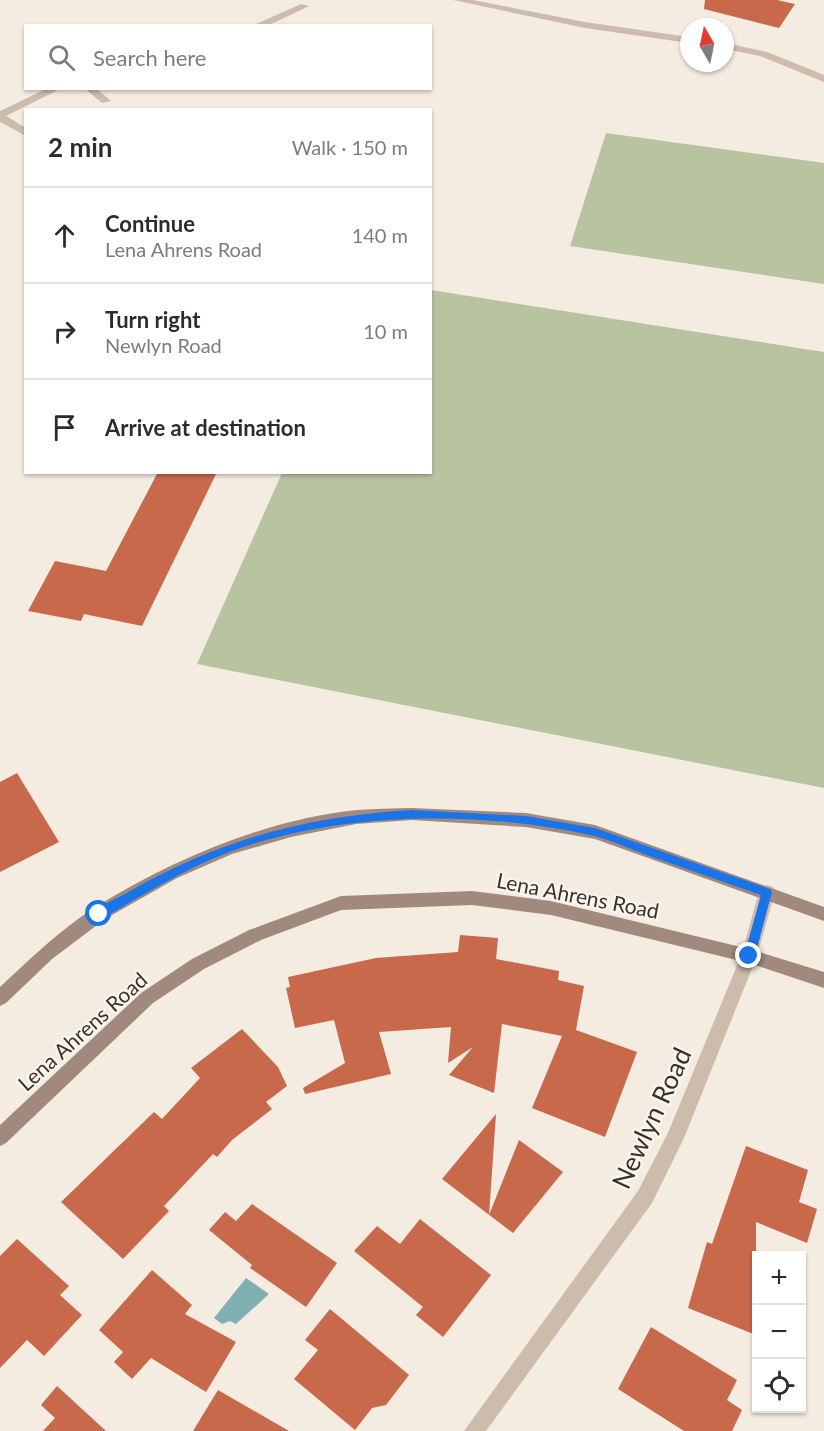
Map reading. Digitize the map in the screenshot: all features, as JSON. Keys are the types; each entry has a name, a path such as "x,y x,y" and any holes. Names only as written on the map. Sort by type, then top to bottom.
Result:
{"main road":[{"path":"0,998 46,954 99,914 171,873 229,848 291,830 356,817 412,814 526,820 595,832 824,914"},
{"name":"Lena Ahrens Road","path":"0,1137 147,998 198,964 255,935 341,903 472,897 551,908 749,956 824,980"}],"street":[{"path":"458,0 551,19 680,38"},
{"path":"262,24 304,6"},
{"path":"734,48 763,54 824,79"},
{"path":"0,116 53,90"},
{"path":"92,90 106,101"},
{"path":"0,116 24,132"},
{"name":"Newlyn Road","path":"474,1431 645,1197 675,1138 749,956 767,892"}],"green space":[{"path":"606,133 824,163 824,284 570,246"},
{"path":"432,290 824,352 824,788 197,664 282,474 432,474"}],"water":[{"path":"246,1278 269,1294 236,1324 230,1321 222,1324 214,1318"}],"building":[{"path":"705,0 777,0 795,4 779,28 704,9"},
{"path":"157,474 216,474 142,626 84,614 81,621 28,611 55,561 106,571"},
{"path":"17,773 59,842 0,872 0,782"},
{"path":"460,935 498,938 496,959 559,971 558,980 584,986 576,1030 637,1052 605,1137 532,1108 562,1036 502,1024 494,1093 449,1075 473,1047 448,1063 451,1027 379,1032 391,1074 305,1094 303,1088 345,1063 334,1020 295,1028 286,988 290,987 288,977 376,958 458,952"},
{"path":"242,1029 278,1067 287,1086 266,1102 272,1109 232,1140 217,1157 213,1154 164,1206 169,1211 123,1259 61,1202 154,1112 162,1119 200,1078 191,1068"},
{"path":"496,1114 489,1215 442,1179"},
{"path":"519,1140 563,1172 513,1233 489,1215"},
{"path":"746,1146 808,1170 799,1202 817,1209 807,1243 756,1222 756,1251 752,1251 752,1333 688,1308 707,1242 712,1244"},
{"path":"252,1204 337,1263 306,1307 250,1268 252,1265 209,1230 225,1212 236,1221"},
{"path":"420,1219 491,1275 443,1337 416,1315 423,1307 354,1251 377,1226 400,1244"},
{"path":"17,1239 69,1286 60,1295 82,1315 44,1356 27,1340 0,1368 0,1256"},
{"path":"152,1270 192,1305 185,1314 236,1342 206,1392 151,1358 132,1379 114,1362 123,1352 99,1330"},
{"path":"330,1309 409,1375 386,1405 372,1408 355,1430 294,1379 318,1350 305,1340"},
{"path":"651,1327 737,1380 727,1400 742,1410 732,1431 684,1431 618,1389"},
{"path":"57,1386 106,1431 43,1431 55,1418 41,1405"},
{"path":"218,1390 289,1431 193,1431"}],"route":[{"path":"99,914 171,873 229,848 291,830 356,817 412,814 526,820 595,832 767,892 749,956"}]}
